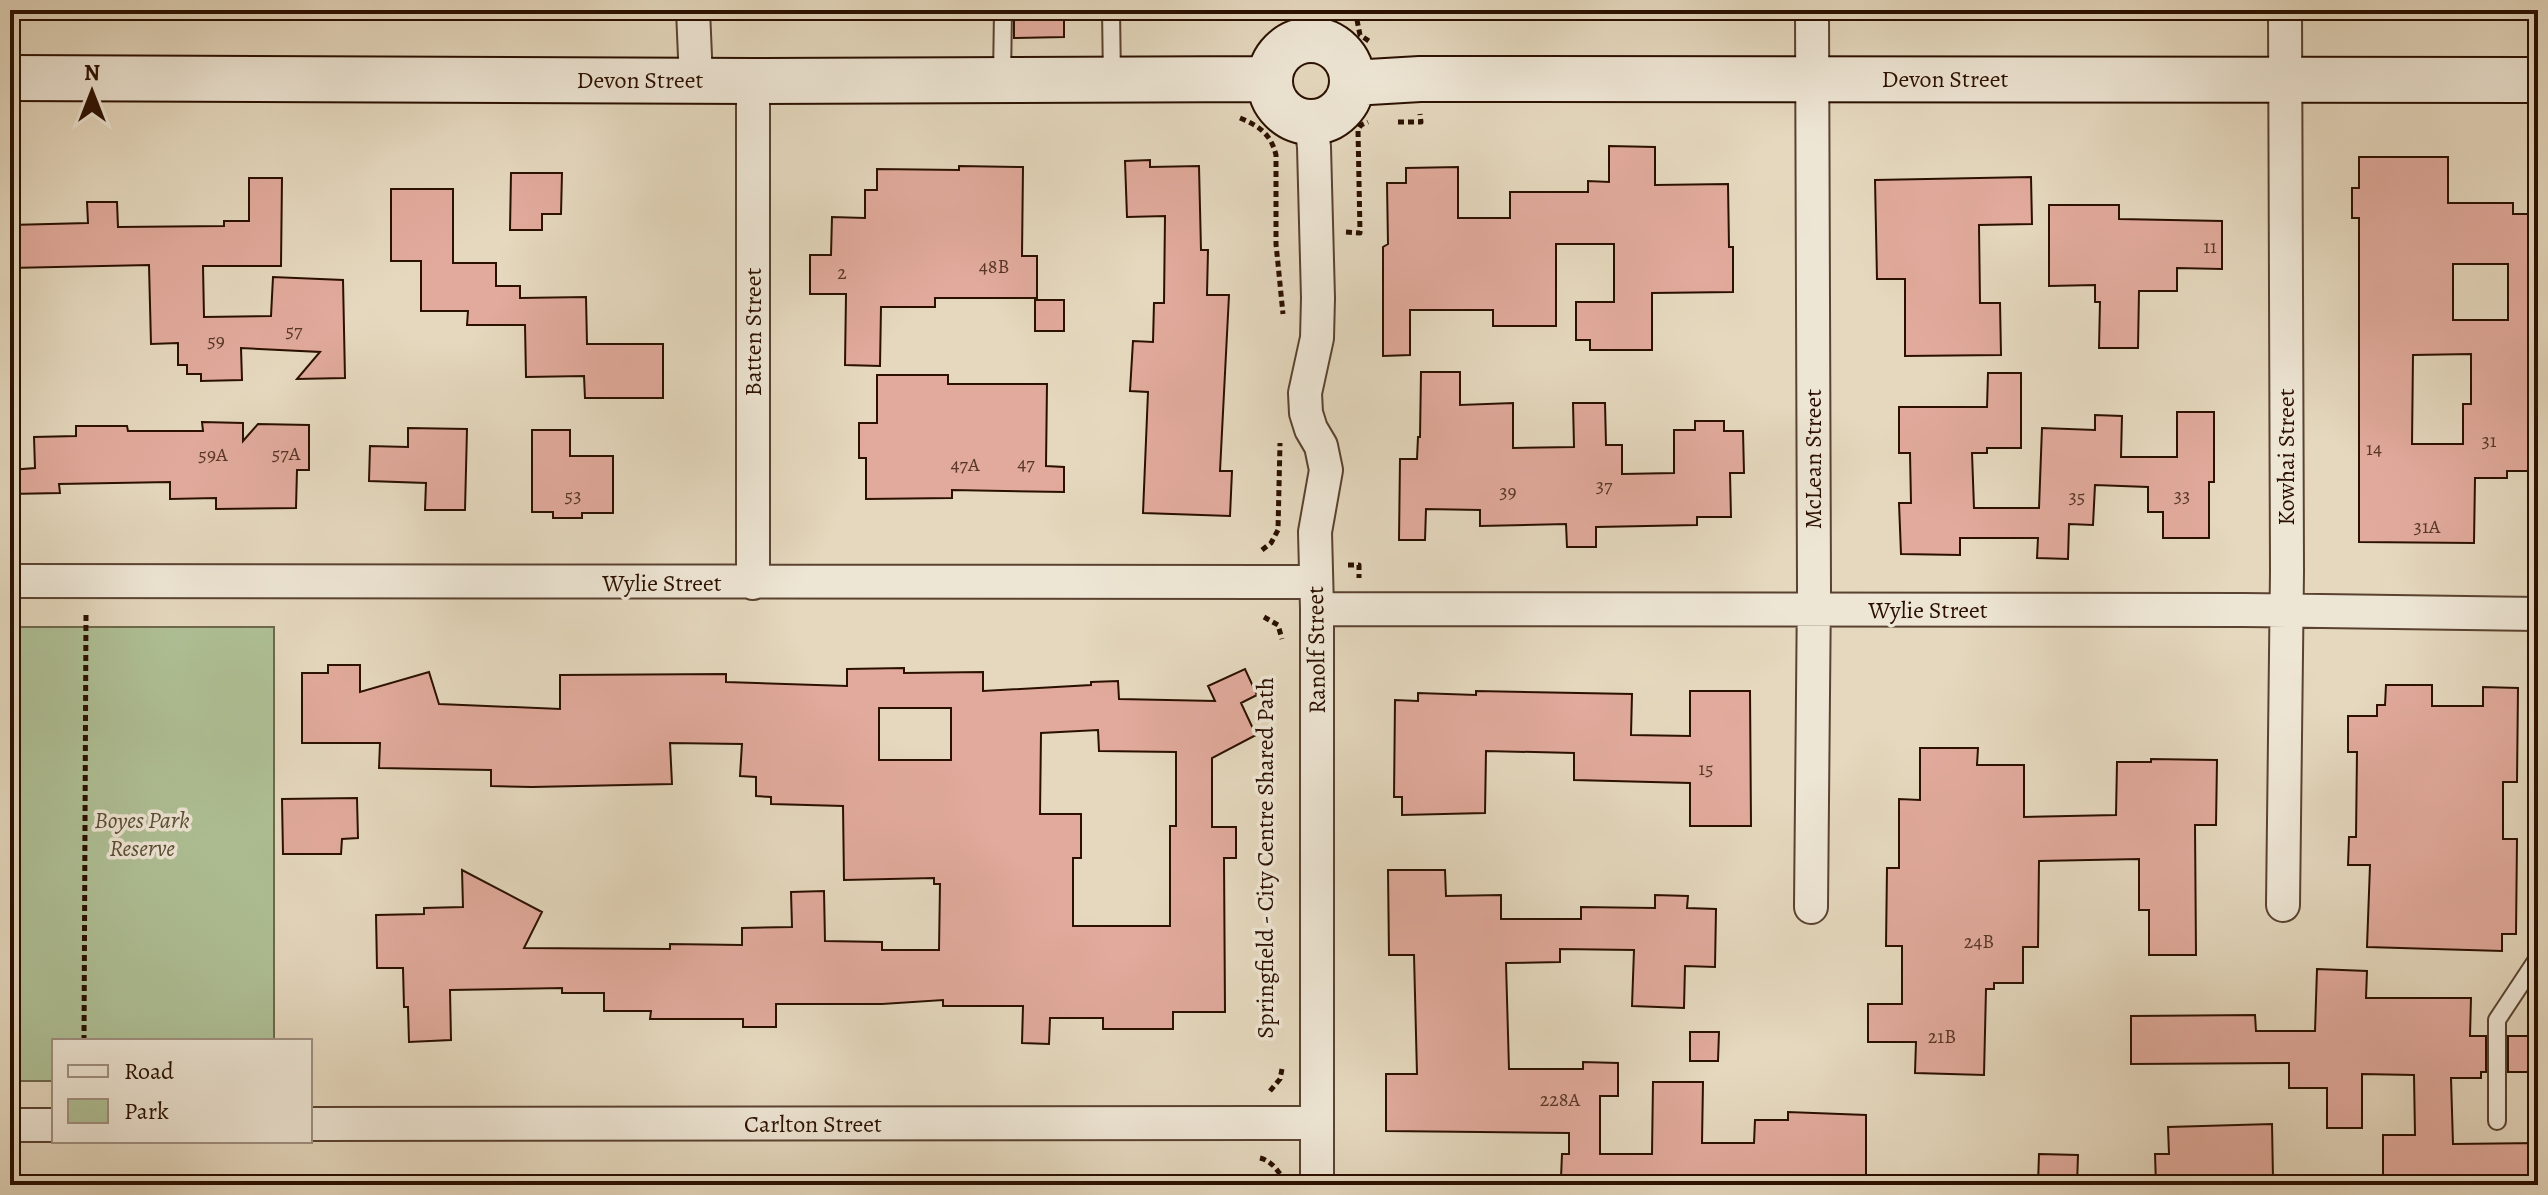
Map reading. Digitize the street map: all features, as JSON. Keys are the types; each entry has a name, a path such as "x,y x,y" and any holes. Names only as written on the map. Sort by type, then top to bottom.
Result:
{"main road":[{"path":"1316,25 1342,53 1348,63 1352,83 1347,101 1337,112 1311,122 1286,113 1277,104 1271,92 1270,79 1273,64 1288,47 1302,41 1316,25"},
{"name":"Devon Street","path":"10,78 753,81 1270,79"},
{"name":"Devon Street","path":"1352,83 1420,79 2538,80"}],"street":[{"path":"693,10 696,80"},
{"name":"McLean Street","path":"1811,907 1812,10"},
{"name":"Kowhai Street","path":"2283,905 2285,10"},
{"name":"Batten Street","path":"753,81 753,583"},
{"name":"Ranolf Street","path":"1311,122 1318,298 1317,338 1305,393 1306,413 1321,446 1326,470 1315,532 1317,1185"},
{"name":"Wylie Street","path":"10,581 753,583 1813,610 2286,610 2538,614"},
{"name":"Carlton Street","path":"312,1124 1317,1123"},
{"path":"10,1125 52,1125"}],"lane":[{"path":"1002,81 1003,10"},
{"path":"1111,10 1112,80"},
{"path":"2497,1121 2497,1020 2538,958"}],"path":[{"path":"1355,10 1356,28 1360,35 1376,44"},
{"path":"1394,122 1421,122 1420,102"},
{"path":"1232,115 1253,124 1268,134 1273,142 1276,155 1276,244 1283,317"},
{"path":"1342,232 1360,233 1358,130 1368,122 1381,122"},
{"path":"1257,554 1271,543 1278,530 1280,437"},
{"path":"1348,565 1359,565 1360,583"},
{"path":"84,1039 86,603"},
{"name":"Springfield - City Centre Shared Path","path":"1255,614 1269,618 1278,625 1283,648"},
{"name":"Springfield - City Centre Shared Path","path":"1266,1094 1275,1088 1282,1067"},
{"path":"1255,1156 1266,1159 1277,1168 1285,1185"}],"green space":[{"name":"Boyes Park Reserve","path":"10,627 274,627 274,1039 52,1039 52,1081 10,1081"}],"building":[{"path":"1014,10 1064,10 1064,37 1014,38"},
{"path":"1609,146 1655,147 1655,185 1728,184 1733,292 1652,293 1652,350 1590,350 1590,340 1576,340 1576,302 1614,302 1614,244 1556,244 1556,326 1493,326 1493,310 1410,310 1410,355 1383,356 1383,247 1388,244 1387,183 1406,183 1406,168 1458,167 1458,218 1510,218 1510,192 1588,192 1588,181 1609,182"},
{"path":"2359,157 2448,157 2448,203 2513,203 2513,214 2537,214 2538,408 2533,408 2533,471 2507,471 2507,478 2475,478 2474,543 2359,542 2359,218 2352,218 2352,188 2359,188","holes":["2453,264 2508,264 2508,320 2453,320","2471,354 2471,404 2463,404 2463,444 2412,444 2413,355"]},
{"path":"1150,160 1150,167 1199,166 1201,250 1208,250 1207,295 1229,295 1220,471 1232,471 1230,516 1143,513 1148,392 1130,391 1133,341 1153,342 1154,303 1164,303 1165,216 1127,217 1125,161"},
{"path":"959,166 1023,167 1022,256 1037,256 1037,298 935,298 935,307 881,307 880,366 845,365 846,294 810,294 810,255 831,255 832,217 865,218 865,190 877,190 877,169 959,170"},
{"path":"511,173 562,173 561,214 542,214 542,230 510,230"},
{"path":"2031,177 2032,224 1979,225 1980,303 2000,303 2001,355 1905,356 1905,279 1877,279 1875,180"},
{"path":"249,178 282,178 281,266 203,266 204,317 271,316 273,277 343,280 345,378 297,379 320,352 241,348 242,380 201,381 201,374 187,374 187,365 178,365 178,343 151,344 149,265 10,268 10,225 88,223 87,202 117,202 118,227 224,226 224,221 249,221"},
{"path":"391,189 453,189 453,263 496,263 496,286 520,286 520,298 586,297 587,344 663,344 663,398 585,398 584,376 526,377 525,325 467,325 468,311 421,311 421,261 391,261"},
{"path":"2049,205 2119,205 2119,219 2222,221 2222,269 2177,268 2177,291 2139,291 2138,348 2099,348 2100,302 2095,302 2095,285 2049,286"},
{"path":"1035,300 1064,300 1064,331 1035,331"},
{"path":"1421,372 1460,372 1460,405 1513,403 1513,448 1574,447 1573,403 1605,403 1606,445 1622,445 1622,474 1674,473 1674,430 1695,430 1695,421 1724,421 1724,431 1743,431 1744,473 1730,473 1731,517 1697,517 1697,525 1596,527 1596,547 1567,547 1566,524 1480,526 1480,510 1426,509 1425,540 1399,540 1400,459 1417,459"},
{"path":"1988,373 2021,373 2021,448 1987,448 1987,453 1972,453 1974,508 2039,508 2042,428 2095,430 2095,415 2122,416 2121,457 2177,457 2177,412 2214,412 2214,482 2209,482 2209,538 2163,538 2163,512 2148,512 2148,487 2095,485 2093,525 2069,524 2068,559 2037,558 2038,538 1960,538 1960,555 1901,554 1899,503 1911,503 1910,453 1899,453 1899,407 1987,407"},
{"path":"877,375 948,375 948,384 1047,384 1046,466 1064,467 1064,492 952,490 952,498 866,499 866,458 859,458 859,423 877,423"},
{"path":"202,422 243,423 243,441 258,424 309,425 309,470 297,470 296,508 216,509 216,498 170,499 170,482 59,484 60,493 10,494 10,470 35,468 34,437 76,436 76,426 127,426 128,431 203,431"},
{"path":"408,428 467,429 465,510 425,510 426,483 369,481 370,446 408,447"},
{"path":"532,430 570,430 570,456 613,456 613,513 582,513 582,518 553,518 553,512 532,512"},
{"path":"328,665 360,665 360,692 429,672 439,704 560,709 560,675 726,674 726,682 847,686 847,669 904,668 904,673 983,672 983,691 1118,681 1119,699 1215,701 1208,686 1245,669 1257,695 1241,703 1256,735 1212,758 1212,827 1236,827 1236,858 1224,858 1225,1012 1173,1012 1173,1029 1103,1029 1103,1018 1050,1018 1049,1044 1022,1043 1023,1006 943,1006 943,1000 882,1004 776,1004 776,1027 743,1027 743,1019 650,1019 651,1011 604,1011 604,993 562,993 562,988 450,990 451,1040 409,1042 403,968 377,968 376,915 424,914 424,908 463,907 462,870 542,912 524,948 670,949 670,944 742,945 742,928 792,927 791,892 824,891 825,941 882,942 882,950 939,950 940,884 934,884 934,878 844,880 843,806 771,804 771,797 756,796 756,777 740,776 742,744 670,743 672,784 532,787 491,786 491,770 379,768 380,743 302,743 302,673 328,673","holes":["879,708 951,708 951,760 879,760","1098,730 1099,751 1176,752 1176,826 1170,826 1170,926 1073,926 1073,858 1081,858 1081,814 1040,814 1041,733"]},
{"path":"2386,685 2432,685 2432,706 2483,706 2483,687 2518,688 2517,782 2503,782 2503,839 2517,839 2516,934 2502,934 2502,951 2367,947 2370,865 2348,865 2349,837 2356,837 2357,752 2348,752 2348,716 2377,716 2377,705 2385,705"},
{"path":"1476,691 1632,694 1631,735 1690,736 1690,691 1750,691 1751,826 1690,826 1690,783 1574,780 1574,753 1486,751 1485,813 1402,815 1402,797 1394,797 1395,700 1418,701 1418,693 1476,695"},
{"path":"1920,748 1978,748 1977,765 2024,765 2024,817 2116,815 2117,762 2217,760 2216,825 2195,825 2196,955 2149,955 2149,910 2139,910 2139,859 2039,861 2038,947 2023,947 2023,983 1994,983 1994,989 1986,989 1984,1075 1915,1073 1916,1042 1868,1042 1868,1004 1902,1004 1902,946 1886,946 1887,868 1899,868 1899,799 1920,800"},
{"path":"357,798 358,838 342,839 341,854 283,854 282,799"},
{"path":"1388,870 1445,870 1446,896 1501,895 1501,919 1581,919 1581,907 1655,908 1655,895 1688,896 1687,908 1716,909 1715,967 1685,966 1684,1008 1632,1006 1634,950 1560,949 1560,962 1506,963 1509,1069 1583,1069 1583,1062 1618,1063 1618,1096 1600,1096 1600,1154 1652,1154 1653,1082 1703,1082 1702,1143 1754,1143 1755,1120 1788,1120 1788,1112 1866,1115 1866,1182 1827,1181 1827,1185 1801,1185 1754,1184 1754,1181 1610,1179 1610,1185 1569,1185 1569,1178 1561,1178 1562,1154 1569,1154 1569,1133 1386,1131 1386,1074 1417,1074 1414,955 1389,955"},
{"path":"2317,969 2367,971 2366,998 2471,998 2470,1036 2486,1036 2486,1072 2481,1072 2481,1078 2451,1078 2453,1144 2538,1143 2538,1182 2383,1184 2383,1135 2415,1135 2414,1075 2362,1074 2362,1128 2327,1128 2327,1088 2289,1088 2289,1063 2131,1064 2131,1016 2255,1015 2256,1031 2315,1031"},
{"path":"1690,1032 1719,1032 1718,1061 1690,1061"},
{"path":"2508,1036 2538,1036 2538,1072 2508,1072"},
{"path":"2272,1124 2273,1179 2254,1180 2254,1185 2156,1185 2155,1154 2169,1154 2168,1127"},
{"path":"2039,1154 2078,1155 2077,1185 2038,1185"}]}
